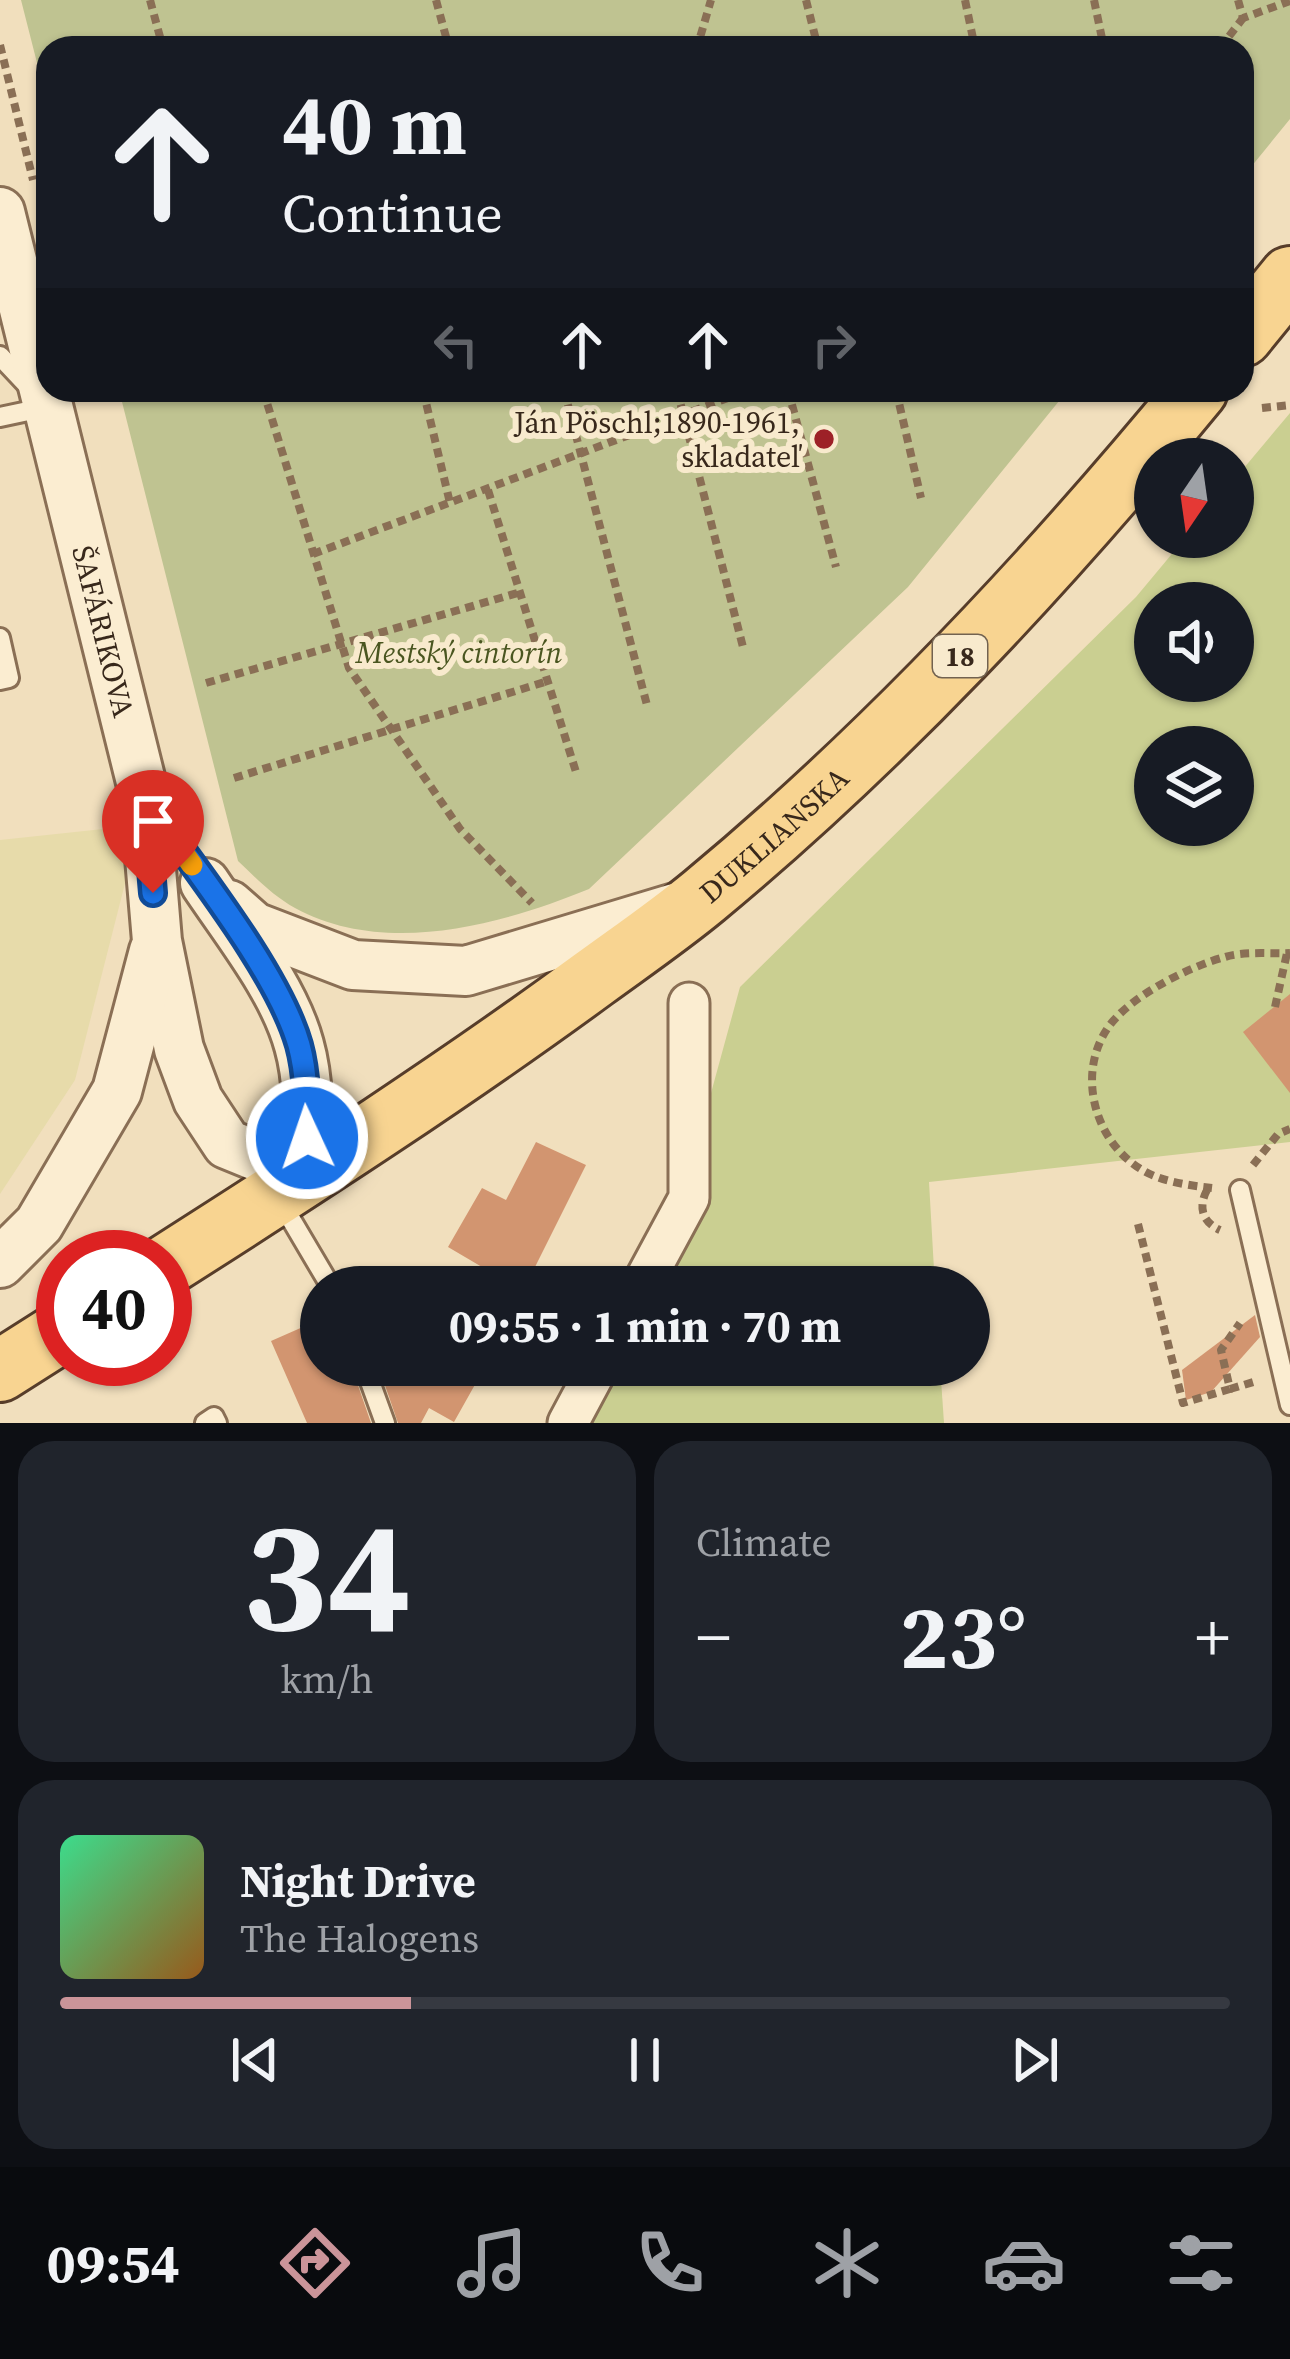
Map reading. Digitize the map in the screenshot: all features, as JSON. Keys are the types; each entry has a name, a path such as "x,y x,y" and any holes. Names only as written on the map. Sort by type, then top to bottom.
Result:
{"main road":[{"path":"1254,321 1290,277"},
{"name":"DUKLIANSKA","path":"192,1249 486,1058 699,900 781,831 928,690 1108,498 1187,402"},
{"path":"0,1371 36,1348"}],"street":[{"name":"ŠAFÁRIKOVA","path":"20,204 9,320 36,382"},
{"name":"ŠAFÁRIKOVA","path":"45,402 145,798 157,941 178,1049 198,1100 227,1144 291,1185"},
{"path":"145,798 266,976 299,1043 307,1101 291,1185"},
{"path":"205,883 254,927 353,965 466,971 699,900"},
{"path":"0,1263 39,1224 117,1091 157,941"},
{"path":"652,1266 689,1198 689,1004"},
{"path":"568,1423 588,1386"}],"lane":[{"path":"0,417 47,407"},
{"path":"0,638 9,678 0,680"},
{"path":"291,1185 324,1266"},
{"path":"1240,1190 1290,1405"},
{"path":"372,1386 385,1423"},
{"path":"205,1423 214,1417 217,1423"}],"path":[{"path":"150,0 160,36"},
{"path":"436,0 446,36"},
{"path":"702,36 711,0"},
{"path":"806,0 815,36"},
{"path":"964,0 973,36"},
{"path":"1094,0 1102,36"},
{"path":"1238,0 1243,18"},
{"path":"1229,36 1243,18 1290,1"},
{"path":"0,45 20,204"},
{"path":"266,402 349,668 460,830 545,917"},
{"path":"426,402 450,503"},
{"path":"567,402 649,709"},
{"path":"680,402 744,651"},
{"path":"313,554 715,402"},
{"path":"791,402 836,567"},
{"path":"899,402 921,498"},
{"path":"1262,408 1290,405"},
{"path":"488,490 576,772"},
{"path":"206,682 521,592"},
{"path":"234,778 548,680"},
{"path":"1275,1006 1288,953 1228,956 1175,976 1108,1026 1097,1048 1090,1092 1115,1148 1154,1177 1208,1188 1240,1190 1254,1163 1278,1134 1290,1129"},
{"path":"1138,1224 1183,1403 1230,1389 1221,1350 1241,1321 1268,1310"}],"shaded area":[{"path":"178,821 135,844 75,1080 0,1194 0,840"}],"green space":[{"path":"21,0 1290,0 1290,119 1254,163 1254,36 36,36 36,59"},
{"name":"Mestský cintorín","path":"122,402 1058,402 908,587 589,889 481,924 404,933 367,931 330,923 295,908 238,861"},
{"path":"1290,413 1290,1142 929,1182 934,1266 664,1266 740,987 1134,599 1134,702 1254,702 1254,582 1148,582 1168,558 1254,558 1254,456"},
{"path":"605,1386 941,1386 944,1423 584,1423"}],"building":[{"path":"1290,994 1290,1093 1243,1032"},
{"path":"536,1142 586,1165 536,1266 480,1266 448,1247 482,1188 506,1200"},
{"path":"1255,1315 1260,1337 1211,1392 1186,1400 1182,1370"},
{"path":"300,1328 300,1386 358,1386 371,1423 307,1423 271,1341"},
{"path":"385,1386 474,1386 454,1422 429,1408 421,1423 398,1423"}],"slow traffic":[{"path":"146,812 145,798 192,865"}],"place":[{"name":"Ján Pöschl;1890-1961, skladateľ","path":"824,439"}],"route":[{"path":"153,893 145,798 266,976 299,1043 307,1138"}]}
